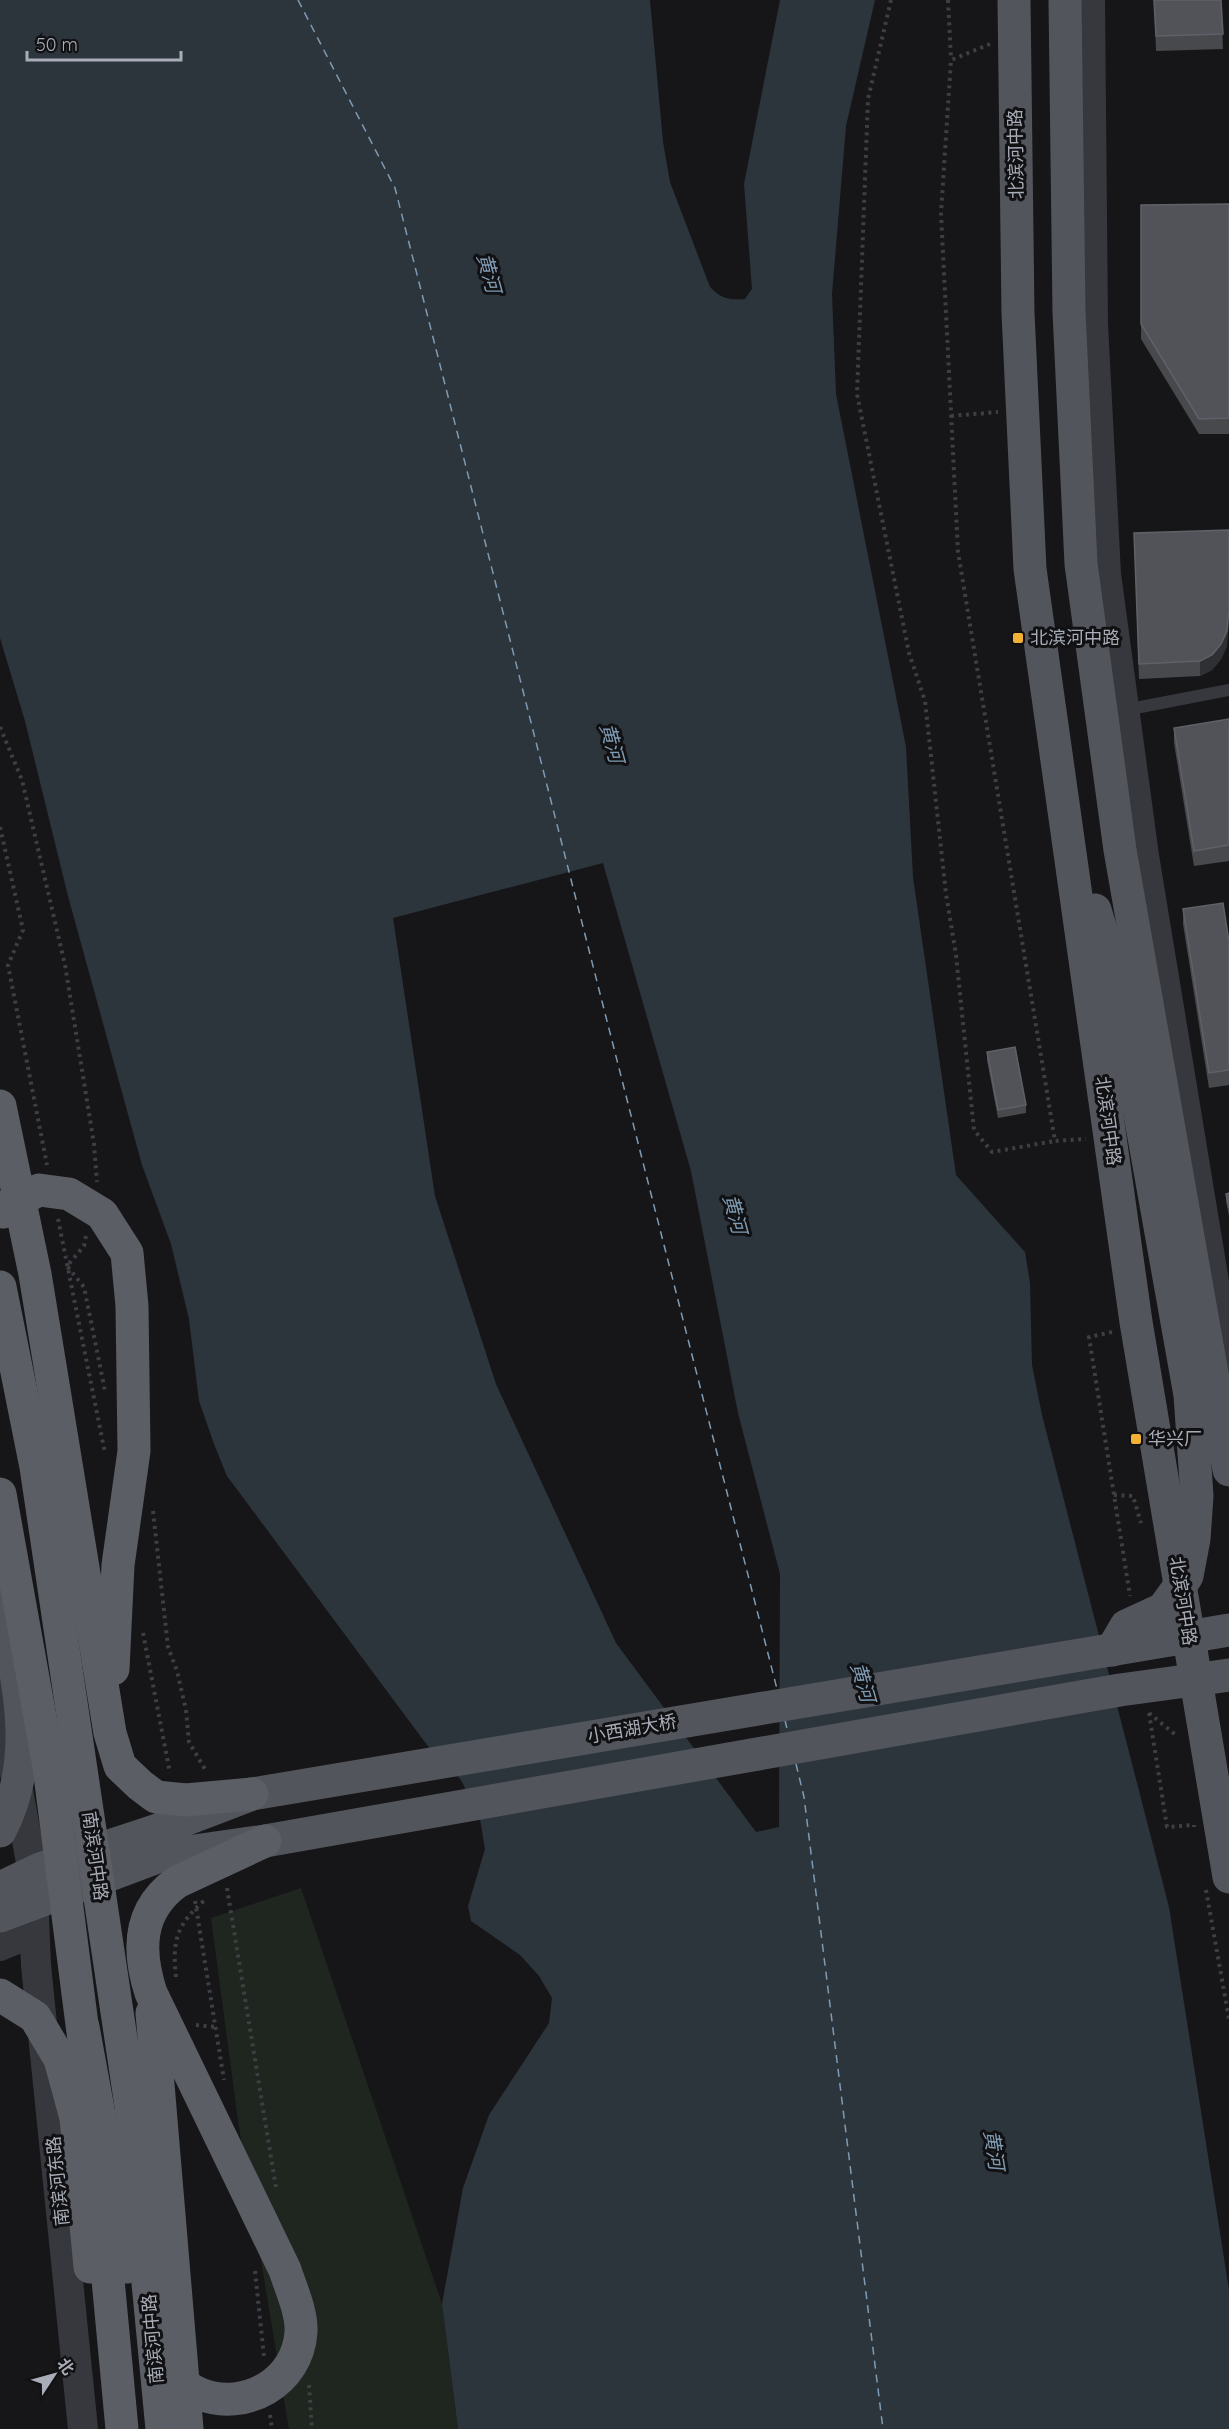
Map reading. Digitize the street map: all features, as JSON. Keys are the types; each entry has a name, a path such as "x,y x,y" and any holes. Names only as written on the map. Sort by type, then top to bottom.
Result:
{"highway":[{"path":"0,1107 35,1274 110,1733 120,1766 156,1797 186,1800 252,1794"},
{"path":"0,1216 7,1206 39,1190 69,1194 102,1214 127,1253 132,1306 134,1451 118,1565 110,1733"},
{"name":"南滨河中路","path":"0,1287 36,1467 130,2094 162,2429"},
{"name":"南滨河中路","path":"0,1494 49,1767 83,2027 102,2427"},
{"path":"83,2027 134,2304 176,2377 198,2394 226,2400 253,2396 277,2382 294,2359 301,2332 297,2304 285,2270 151,1993 142,1967 144,1932 149,1911 165,1891 177,1882 266,1841"},
{"path":"151,1993 187,2429"},
{"path":"0,1995 35,2017 60,2059 76,2118 86,2209 102,2427"}],"main road":[{"name":"北滨河中路","path":"1014,0 1018,313 1030,569 1136,1322 1216,1723 1217,1880"},
{"path":"1065,0 1069,312 1081,564 1120,850 1229,1470"},
{"path":"1062,793 1116,980 1190,1395 1197,1496 1194,1539 1187,1576 1163,1609 1126,1626 1112,1650"},
{"path":"0,1591 20,1703 23,1751 18,1785 9,1813 0,1831"},
{"name":"小西湖大桥","path":"0,1885 40,1869 158,1830 252,1794 1039,1660 1229,1630"},
{"path":"0,1916 160,1856 266,1841 1120,1690 1229,1675"},
{"path":"1120,1690 1169,1695 1212,1721 1229,1747"}],"street":[{"path":"1090,0 1093,324 1106,574 1144,856 1229,1373"},
{"path":"0,1690 32,1868 34,1932 0,1946"},
{"path":"0,1885 32,1868"},
{"name":"南滨河东路","path":"34,1932 102,2427"}],"lane":[{"path":"1124,710 1229,690"}],"path":[{"path":"891,0 868,99 857,394 909,653 925,701 946,894 956,955 974,1130 992,1152 1087,1138 1088,1150"},
{"path":"948,0 951,60 941,213 958,552 1055,1141"},
{"path":"951,60 1015,34"},
{"path":"951,416 1023,410"},
{"path":"0,727 22,780 65,965 94,1144 98,1183"},
{"path":"67,1266 84,1246 87,1235"},
{"path":"1111,1322 1112,1333 1089,1337 1130,1598"},
{"path":"1114,1495 1133,1496 1142,1528"},
{"path":"140,1665 148,1662"},
{"path":"1120,1690 1177,1735 1179,1746"},
{"path":"1149,1713 1167,1827 1194,1824 1196,1836"},
{"path":"174,1959 177,1931 190,1913 219,1887 217,1863"},
{"path":"1217,1880 1229,2019"}],"shaded area":[{"path":"301,1888 442,2304 458,2429 289,2429 239,2128 211,1918"}],"water":[{"name":"黄河","path":"0,0 650,0 663,142 670,182 710,287 730,299 745,299 752,289 744,184 780,0 875,0 846,126 832,294 836,394 906,747 913,877 956,1175 1025,1252 1030,1283 1032,1365 1042,1415 1169,1907 1229,2290 1229,2429 458,2429 442,2304 463,2188 489,2115 549,2023 552,1998 539,1976 520,1955 471,1921 468,1906 485,1849 480,1819 461,1780 427,1745 227,1476 214,1444 199,1401 189,1319 171,1244 142,1165 68,896 25,721 0,638","holes":["603,863 691,1171 738,1413 780,1574 779,1827 756,1832 616,1643 496,1384 435,1196 393,918"]}],"building":[{"path":"1154,0 1221,0 1223,34 1156,36"},
{"path":"1229,204 1229,418 1199,419 1141,324 1141,205"},
{"path":"1229,530 1229,608 1227,631 1221,644 1212,655 1200,661 1139,664 1134,533"},
{"path":"1229,719 1229,845 1194,851 1174,728"},
{"path":"1223,903 1229,942 1229,1070 1209,1073 1183,909"},
{"path":"1015,1047 1026,1105 998,1110 987,1052"}],"ferry route":[{"path":"298,0 395,188 777,1689"},
{"path":"785,1720 788,1733"},
{"path":"796,1764 804,1797 883,2429"}],"place":[{"name":"北滨河中路","path":"1018,638"},
{"name":"华兴厂","path":"1136,1439"}]}
